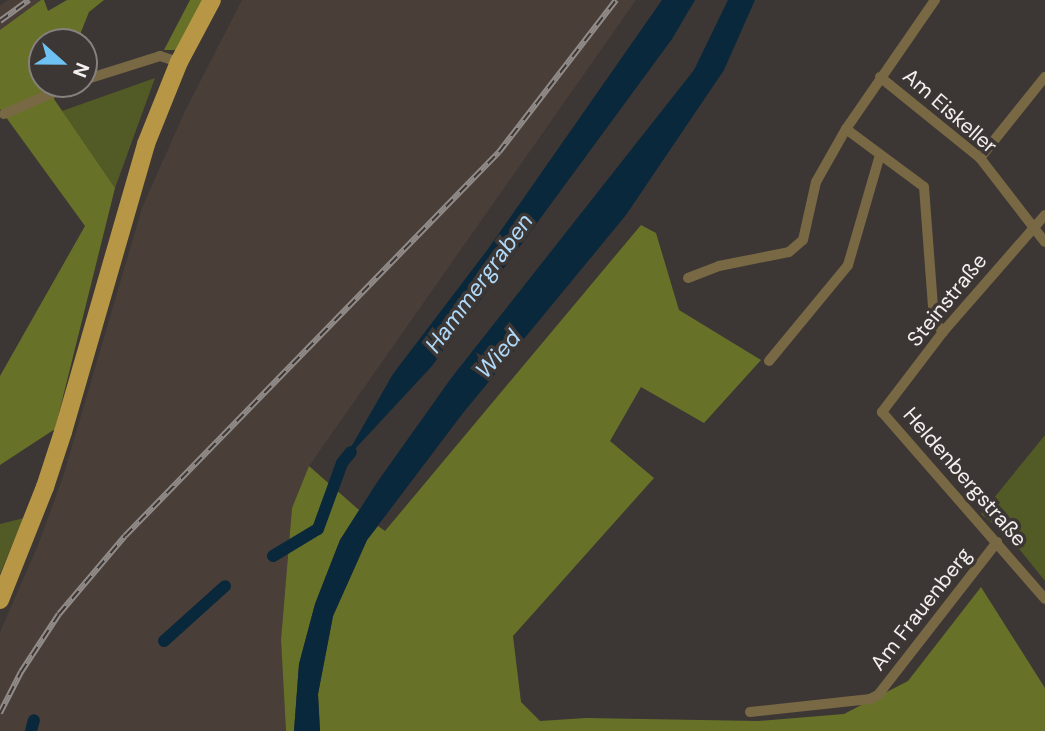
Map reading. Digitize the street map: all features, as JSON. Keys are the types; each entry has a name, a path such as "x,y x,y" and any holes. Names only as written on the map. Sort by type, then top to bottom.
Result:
{"main road":[{"path":"0,600 45,487 74,397 135,177 179,62 212,0"}],"street":[{"path":"688,278 719,266 789,252 803,240 816,182 880,76 935,0"},
{"path":"98,76 160,56 179,62"},
{"name":"Am Eiskeller","path":"880,76 980,158 1045,242"},
{"path":"980,158 1045,77"},
{"path":"4,114 41,98"},
{"path":"846,129 924,187 934,320 943,332"},
{"path":"769,361 848,265 880,155"},
{"name":"Steinstraße","path":"883,412 943,332 1045,215"},
{"name":"Heldenbergstraße","path":"883,412 1045,599"},
{"name":"Am Frauenberg","path":"750,712 870,699 878,695 997,542"}],"shaded area":[{"path":"8,0 41,0 0,30 0,6"},
{"path":"242,0 636,0 309,466 292,508 281,640 286,731 0,731 0,632 38,545 63,477 142,208 185,111"}],"green space":[{"path":"41,0 44,0 48,11 67,0 104,0 89,12 83,28 28,28 28,98 54,98 115,188 55,429 0,465 0,376 85,226 0,109 0,30"},
{"path":"190,0 206,0 177,50 164,50"},
{"path":"155,78 115,188 62,111"},
{"path":"641,225 656,233 679,310 761,360 704,423 641,387 610,441 654,478 513,636 521,702 540,721 586,718 758,721 844,714 908,681 981,587 1045,688 1045,731 320,731 318,694 333,616 367,540 378,526 385,531"},
{"path":"1045,435 1045,581 1012,540 981,514"},
{"path":"309,466 359,510 340,540 315,604 299,664 294,731 286,731 281,640 292,508"},
{"path":"24,518 12,545 0,574 0,524"}],"water":[{"path":"662,0 695,0 672,39 432,366 342,463 393,374 488,249"},
{"name":"Wied","path":"728,0 755,0 724,70 626,215 463,413 367,540 333,616 318,694 320,731 294,731 299,664 315,604 340,540 452,377 694,70"}],"waterway":[{"name":"Hammergraben","path":"273,556 318,529 342,463 351,452"},
{"name":"Hammergraben","path":"164,641 225,586"},
{"name":"Hammergraben","path":"31,731 34,720"}],"railway":[{"path":"0,21 29,0"},
{"path":"0,713 21,672 59,614 125,536 499,152 616,0"}]}
